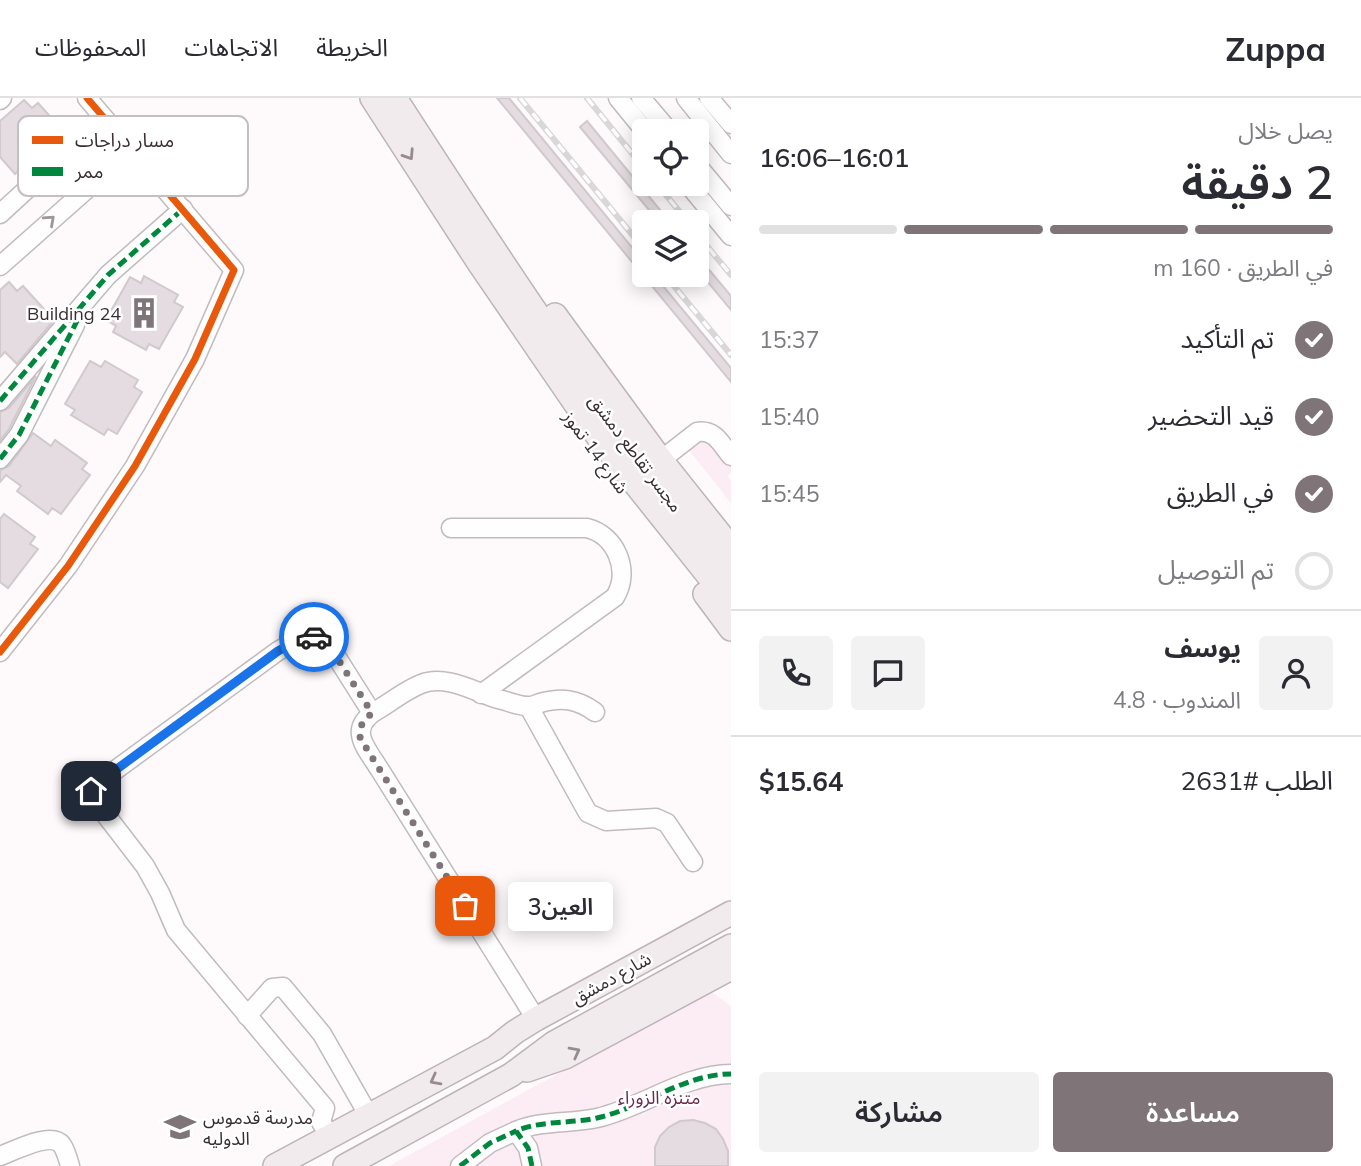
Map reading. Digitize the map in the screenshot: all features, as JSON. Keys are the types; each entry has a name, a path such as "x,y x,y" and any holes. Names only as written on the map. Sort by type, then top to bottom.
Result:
{"main road":[{"name":"شارع 14 تموز","path":"372,98 537,331"},
{"name":"شارع 14 تموز","path":"395,98 488,259 498,305 536,367 627,495 731,629"},
{"name":"شارع 14 تموز","path":"488,259 556,317 662,460 730,544"},
{"name":"مجسر تقاطع دمشق","path":"537,331 731,576"},
{"name":"مجسر تقاطع دمشق","path":"537,331 601,440 731,604"},
{"name":"شارع دمشق","path":"495,1048 537,1019 731,913"},
{"name":"شارع دمشق","path":"275,1166 495,1048 548,1030 731,929"},
{"name":"شارع دمشق","path":"345,1166 510,1075 554,1043 731,946"},
{"name":"شارع دمشق","path":"510,1075 565,1057 721,979 731,968"},
{"path":"330,1137 338,1154 332,1166"}],"street":[{"path":"87,98 102,116"},
{"path":"618,98 635,119"},
{"path":"641,98 659,119"},
{"path":"685,98 731,153"},
{"path":"709,98 731,124"},
{"path":"709,180 731,206"},
{"path":"0,214 20,196"},
{"path":"0,266 79,196"},
{"path":"0,652 68,566 147,445 195,359 234,270 172,196"},
{"path":"698,196 731,236"},
{"path":"0,401 108,275 183,209"},
{"path":"0,459 19,435 90,297"},
{"path":"662,460 697,432 705,431 715,435 731,456"},
{"path":"451,528 587,528 607,537 622,565 620,590 615,597 481,694"},
{"path":"330,1137 321,1122 325,1108 176,930 153,879 92,797 92,789 278,651 302,638 319,638 329,645 372,713"},
{"path":"537,1019 360,738 362,723 372,713 422,683 441,681 529,707 561,700 581,702 596,712"},
{"path":"529,707 588,813 606,821 656,818 667,823 693,862"},
{"path":"247,1016 272,988 283,987 322,1034 369,1116"},
{"path":"460,1166 490,1143 533,1125 582,1121 610,1115 698,1080 731,1074"},
{"path":"516,1131 527,1148 533,1166"},
{"path":"2,1150 53,1139 64,1147 70,1166"}],"green space":[{"path":"720,426 731,439 731,473 727,476 731,481 731,503 689,450"},
{"name":"متنزه الزوراء","path":"710,991 731,1006 731,1166 389,1166"}],"building":[{"path":"497,98 509,98 632,247 632,262"},
{"path":"24,100 32,108 38,103 50,116 18,116 18,171 15,174 0,157 0,121"},
{"path":"587,121 632,176 632,190 580,127"},
{"path":"637,196 649,196 660,210 649,210"},
{"path":"709,270 731,296 731,310 709,284"},
{"name":"Building 24","path":"144,276 178,295 174,302 183,307 159,349 149,344 146,350 113,332 116,326 106,320 130,277 141,283"},
{"path":"9,282 17,291 23,286 54,320 17,364 5,352 0,357 0,290"},
{"path":"653,287 664,287 731,368 731,382"},
{"path":"90,361 101,367 105,361 138,380 134,387 142,392 117,434 108,429 104,435 71,415 75,410 65,404"},
{"path":"36,376 0,441 0,412 9,408"},
{"path":"33,433 51,446 55,440 87,463 82,469 90,475 61,514 52,508 48,514 17,491 21,486 6,475 0,482 0,470 9,466"},
{"path":"4,514 35,537 30,544 38,549 8,588 0,582 0,519"},
{"path":"693,1120 716,1129 728,1151 728,1166 655,1166 655,1147 660,1136 680,1121"}],"railway":[{"path":"520,98 632,234"},
{"path":"587,98 632,153"},
{"path":"667,196 678,210"},
{"path":"709,249 731,275"},
{"path":"675,287 731,355"}],"marked path":[{"path":"0,401 108,275 183,209"},
{"path":"0,459 19,435 78,319"},
{"path":"532,1166 528,1148 516,1131 536,1125 597,1118 697,1079 731,1074"},
{"path":"460,1166 490,1143 516,1131"}],"cycle path":[{"path":"87,98 102,116"},
{"path":"0,652 68,566 135,466 195,359 234,270 171,196"}],"way so far":[{"path":"314,637 329,645 372,713 362,723 360,738 465,906"}],"place":[{"name":"Building 24","path":"144,313"},
{"name":"العين3","path":"465,906"},
{"name":"مدرسة قدموس الدوليه","path":"180,1127"}],"route":[{"path":"91,791 95,785 278,651 302,638 314,637"}]}
